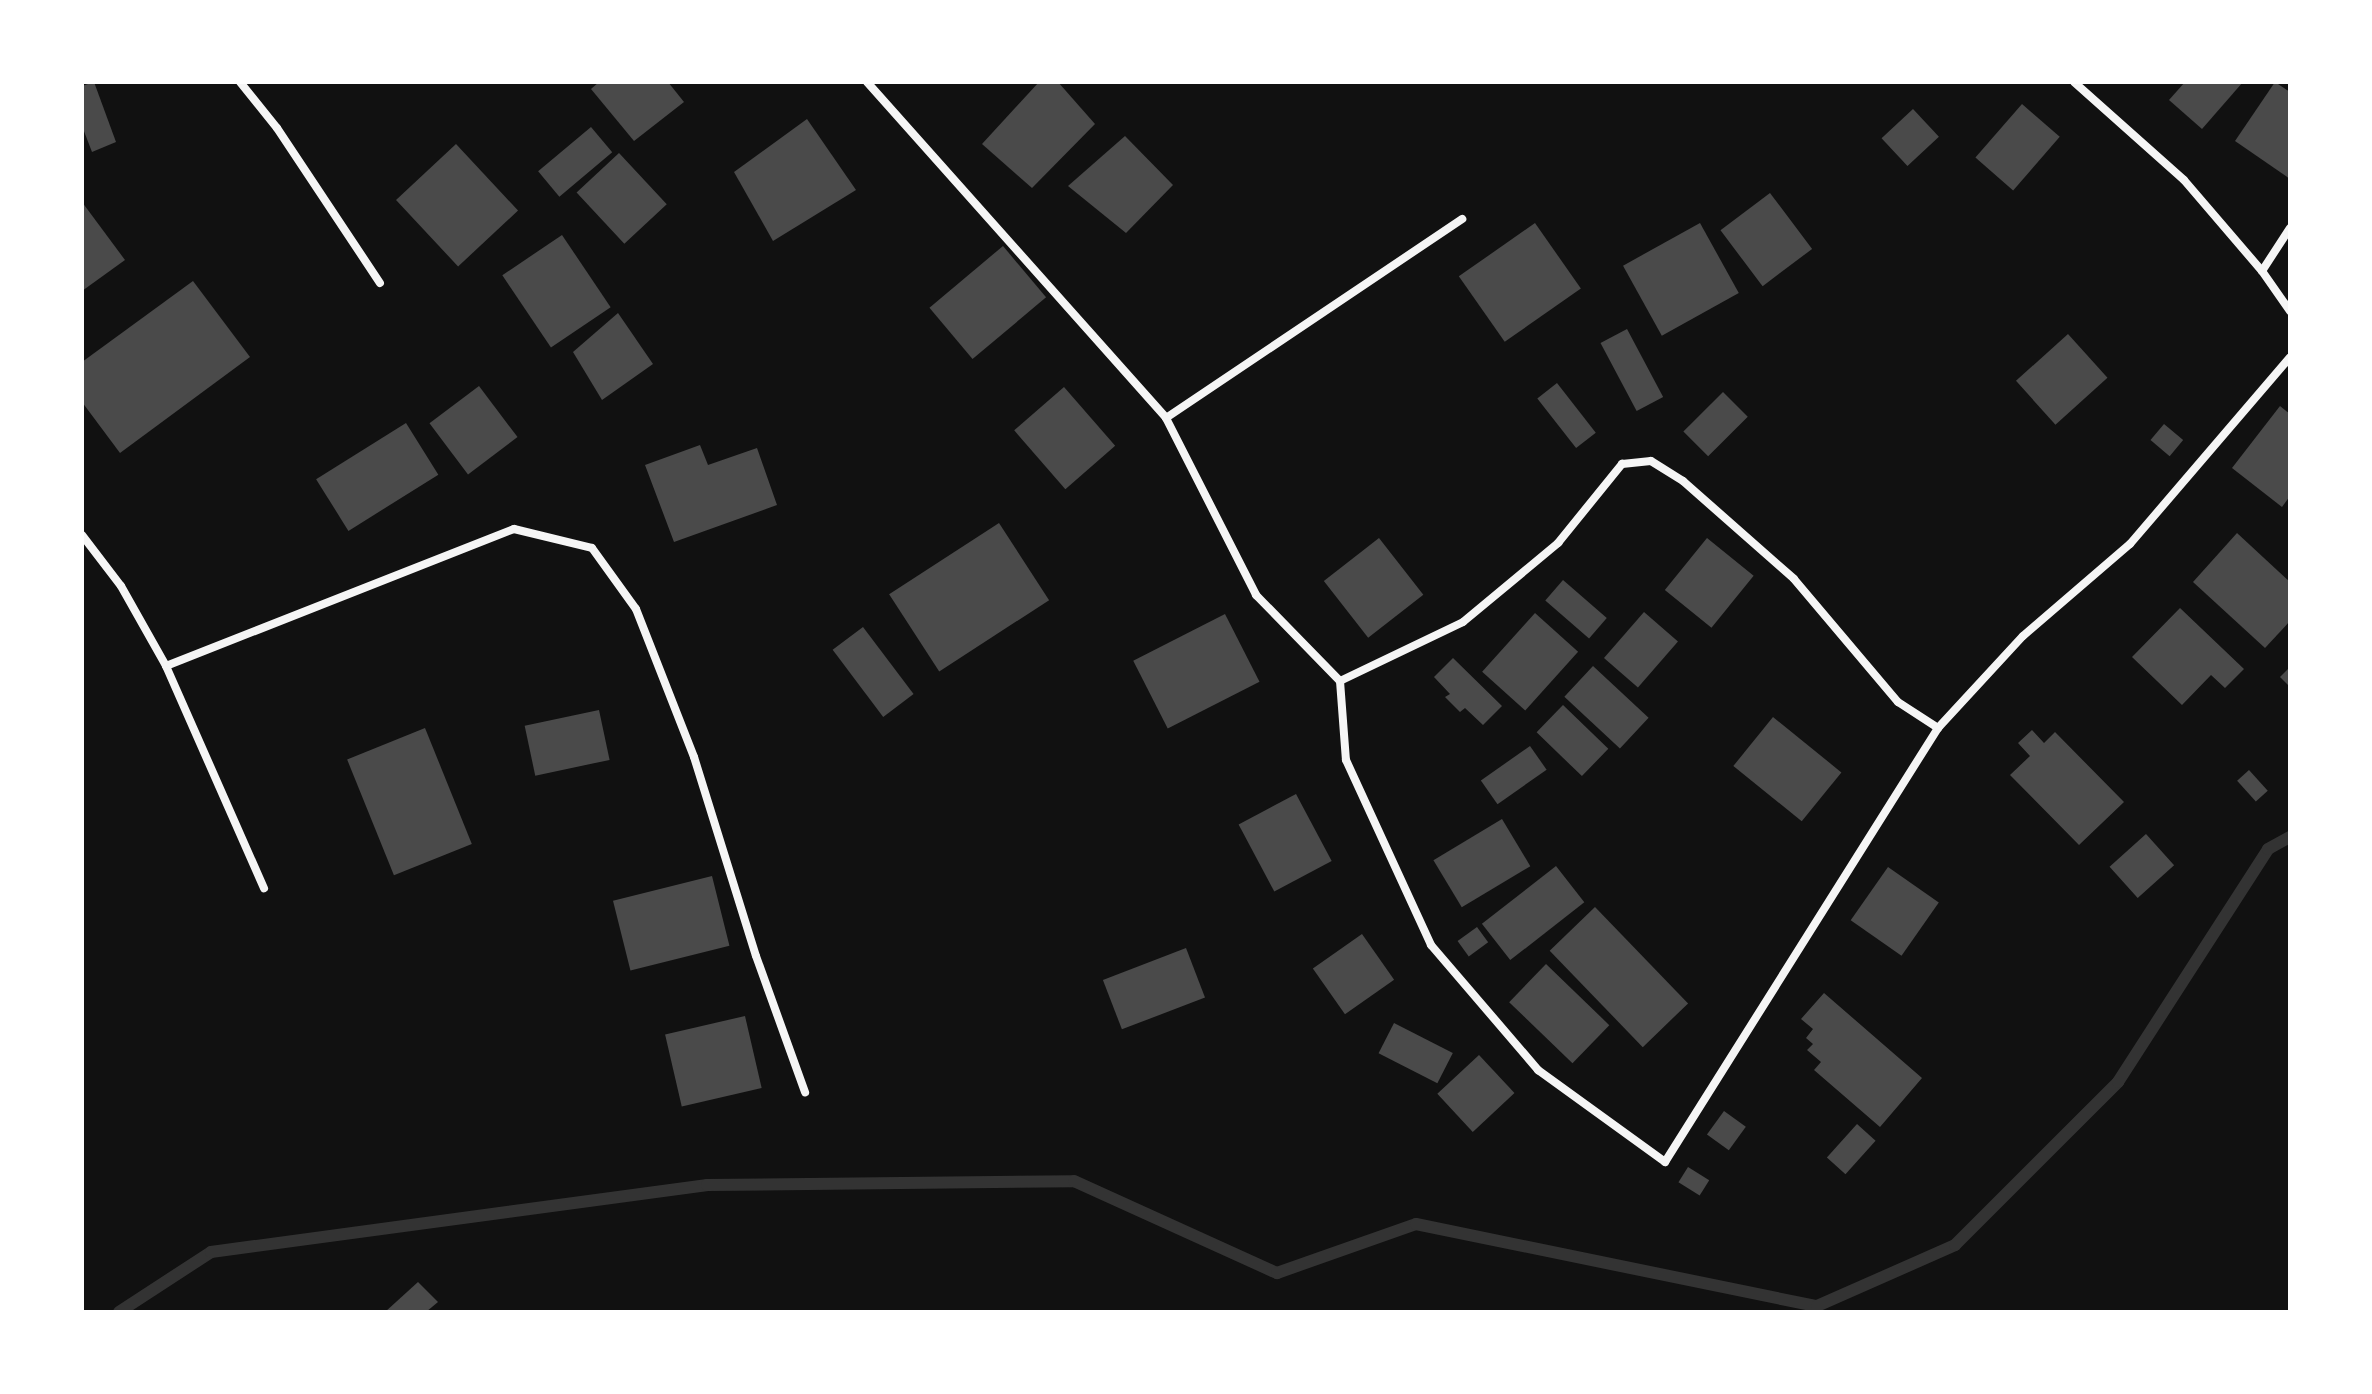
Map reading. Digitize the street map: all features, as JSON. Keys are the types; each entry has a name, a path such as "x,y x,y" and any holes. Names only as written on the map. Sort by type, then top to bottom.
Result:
{"street":[{"path":"240,82 277,128 380,283"},
{"path":"867,82 1166,418 1256,595 1340,681 1346,760 1431,945 1538,1070 1665,1162 1938,728 2023,636 2130,544 2290,357"},
{"path":"2074,82 2184,180 2262,271 2290,311"},
{"path":"1166,418 1462,219"},
{"path":"2262,271 2290,228"},
{"path":"1340,681 1463,622 1558,543 1622,464 1651,461 1683,481 1794,579 1898,702 1938,728"},
{"path":"166,666 514,529 592,548 636,609 694,757 756,956 805,1092"},
{"path":"82,535 121,586 166,666 264,888"}],"building":[{"path":"94,82 116,142 92,152 82,126 82,86"},
{"path":"599,82 668,82 684,102 634,141 591,89"},
{"path":"1039,82 1058,82 1095,124 1032,188 982,144"},
{"path":"2185,82 2243,82 2202,129 2169,100"},
{"path":"2275,82 2290,92 2290,179 2235,141"},
{"path":"2022,104 2060,137 2013,190 1975,158"},
{"path":"1913,109 1939,137 1907,166 1882,138"},
{"path":"807,119 856,190 773,241 734,172"},
{"path":"591,127 612,152 559,197 538,171"},
{"path":"1125,136 1173,185 1126,233 1068,186"},
{"path":"456,144 518,211 458,266 396,200"},
{"path":"619,153 667,204 624,244 577,193"},
{"path":"1770,193 1812,249 1763,286 1720,230"},
{"path":"82,202 125,260 82,291"},
{"path":"1535,223 1581,289 1505,342 1459,276"},
{"path":"1700,223 1739,293 1662,336 1623,266"},
{"path":"562,235 611,307 551,347 502,275"},
{"path":"1003,246 1046,297 973,359 929,308"},
{"path":"193,281 250,357 120,453 82,402 82,362"},
{"path":"618,313 653,364 602,400 573,352"},
{"path":"1627,329 1663,397 1637,411 1601,343"},
{"path":"2068,334 2107,378 2055,425 2016,381"},
{"path":"1557,383 1596,433 1576,448 1537,398"},
{"path":"479,386 518,437 468,474 429,423"},
{"path":"1064,387 1115,446 1065,489 1014,430"},
{"path":"1723,392 1748,417 1708,456 1683,432"},
{"path":"2280,406 2290,414 2290,496 2282,507 2232,468"},
{"path":"406,423 438,475 348,531 316,479"},
{"path":"2164,424 2183,440 2170,456 2151,440"},
{"path":"700,445 708,465 757,448 777,505 674,542 645,465"},
{"path":"999,523 1049,600 939,672 889,594"},
{"path":"2237,533 2290,582 2290,621 2265,648 2193,582"},
{"path":"1379,538 1423,595 1368,638 1324,581"},
{"path":"1707,538 1754,576 1711,628 1665,590"},
{"path":"1563,580 1607,618 1589,638 1545,600"},
{"path":"2180,608 2244,669 2225,688 2211,675 2182,705 2132,657"},
{"path":"1644,612 1678,642 1638,688 1604,658"},
{"path":"1535,613 1578,652 1525,711 1482,672"},
{"path":"1225,614 1260,682 1168,728 1133,661"},
{"path":"863,627 914,694 883,717 833,650"},
{"path":"1453,658 1502,706 1483,725 1465,708 1460,712 1445,697 1450,694 1434,677"},
{"path":"1593,666 1649,718 1620,749 1564,697"},
{"path":"2290,667 2290,687 2280,677"},
{"path":"1563,705 1608,749 1582,776 1537,732"},
{"path":"599,710 610,760 535,776 525,726"},
{"path":"1773,717 1841,772 1802,821 1733,766"},
{"path":"425,728 472,844 394,875 347,759"},
{"path":"2032,730 2044,743 2055,732 2124,802 2079,845 2010,775 2030,756 2018,743"},
{"path":"1530,746 1547,770 1497,804 1481,780"},
{"path":"2249,770 2268,791 2256,802 2237,781"},
{"path":"1296,794 1332,861 1274,892 1239,825"},
{"path":"1502,819 1530,866 1462,907 1433,860"},
{"path":"2146,834 2174,865 2138,898 2110,867"},
{"path":"1556,866 1584,902 1510,960 1482,924"},
{"path":"1888,867 1939,903 1902,956 1851,920"},
{"path":"712,876 729,946 630,971 613,901"},
{"path":"1595,907 1688,1003 1643,1047 1550,951"},
{"path":"1477,927 1488,942 1469,956 1458,941"},
{"path":"1362,934 1394,980 1345,1014 1313,968"},
{"path":"1186,948 1205,997 1122,1029 1103,980"},
{"path":"1546,964 1609,1025 1572,1063 1509,1002"},
{"path":"1824,993 1922,1078 1880,1127 1814,1070 1821,1062 1807,1050 1813,1044 1806,1038 1813,1029 1801,1019"},
{"path":"745,1016 762,1088 682,1107 665,1034"},
{"path":"1394,1023 1453,1053 1437,1083 1379,1053"},
{"path":"1479,1055 1514,1093 1473,1132 1437,1094"},
{"path":"1724,1111 1746,1127 1729,1150 1707,1134"},
{"path":"1857,1124 1876,1141 1845,1174 1827,1157"},
{"path":"1688,1167 1709,1180 1700,1196 1678,1182"},
{"path":"418,1282 438,1302 426,1312 385,1312"}],"waterway":[{"path":"119,1312 211,1252 707,1185 1074,1181 1277,1273 1416,1224 1817,1306 1955,1245 2118,1082 2268,849 2290,837"}]}
